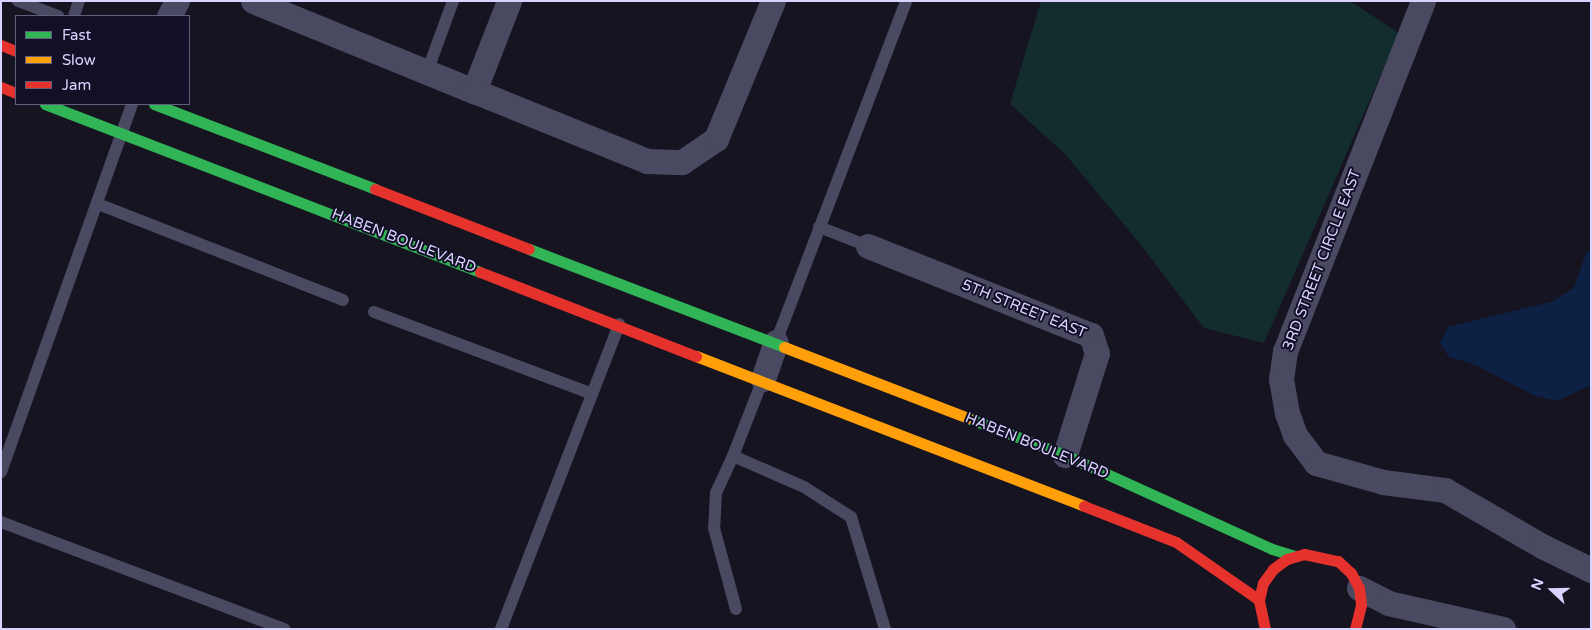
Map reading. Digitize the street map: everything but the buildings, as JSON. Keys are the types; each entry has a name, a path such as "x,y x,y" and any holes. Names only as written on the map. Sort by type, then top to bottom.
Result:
{"street":[{"path":"170,15 177,1"},
{"path":"253,1 647,161 682,162 716,139 773,1"},
{"path":"474,91 509,1"},
{"name":"3RD STREET CIRCLE EAST","path":"1423,1 1285,351 1281,378 1287,413 1295,435 1316,463 1383,482 1445,490 1591,570"},
{"path":"1,45 15,51"},
{"path":"1,87 15,93"},
{"name":"HABEN BOULEVARD","path":"47,105 123,132 763,379 1176,542 1259,600"},
{"name":"HABEN BOULEVARD","path":"157,105 776,342 1065,455 1263,545 1295,556"},
{"name":"5TH STREET EAST","path":"868,246 1091,335 1097,353 1065,455"},
{"path":"763,379 776,342"},
{"path":"1265,629 1259,600 1263,583 1273,569 1295,556 1321,555 1338,561 1350,573 1359,588 1361,606 1355,629"},
{"path":"1359,588 1388,603 1503,629"}],"lane":[{"path":"18,1 55,15"},
{"path":"74,15 79,1"},
{"path":"427,72 453,1"},
{"path":"776,342 906,1"},
{"path":"1,472 132,105"},
{"path":"98,204 343,300"},
{"path":"819,227 868,246"},
{"path":"374,312 592,394"},
{"path":"501,629 619,324"},
{"path":"736,609 714,528 716,493 763,379"},
{"path":"732,456 804,487 850,517 885,629"},
{"path":"1,522 284,629"}],"green space":[{"path":"1041,1 1350,1 1399,33 1264,343 1204,328 1141,245 1065,154 1010,104"}],"water":[{"path":"1591,250 1591,385 1557,401 1533,395 1476,365 1449,357 1440,343 1448,327 1551,302 1574,288 1586,253"}],"traffic: fast":[{"path":"48,105 480,272"},
{"path":"157,105 375,189"},
{"path":"529,249 784,347"},
{"path":"968,418 1065,455 1272,549 1295,556"}],"traffic: slow":[{"path":"784,347 968,418"},
{"path":"696,356 1084,506"}],"traffic: jam":[{"path":"1,45 15,51"},
{"path":"1,87 15,93"},
{"path":"375,189 529,249"},
{"path":"480,272 696,356"},
{"path":"1084,506 1176,542 1259,600"},
{"path":"1265,629 1259,600 1263,583 1273,569 1287,559 1304,554 1338,561 1351,573 1359,588 1361,605 1355,629"}]}
